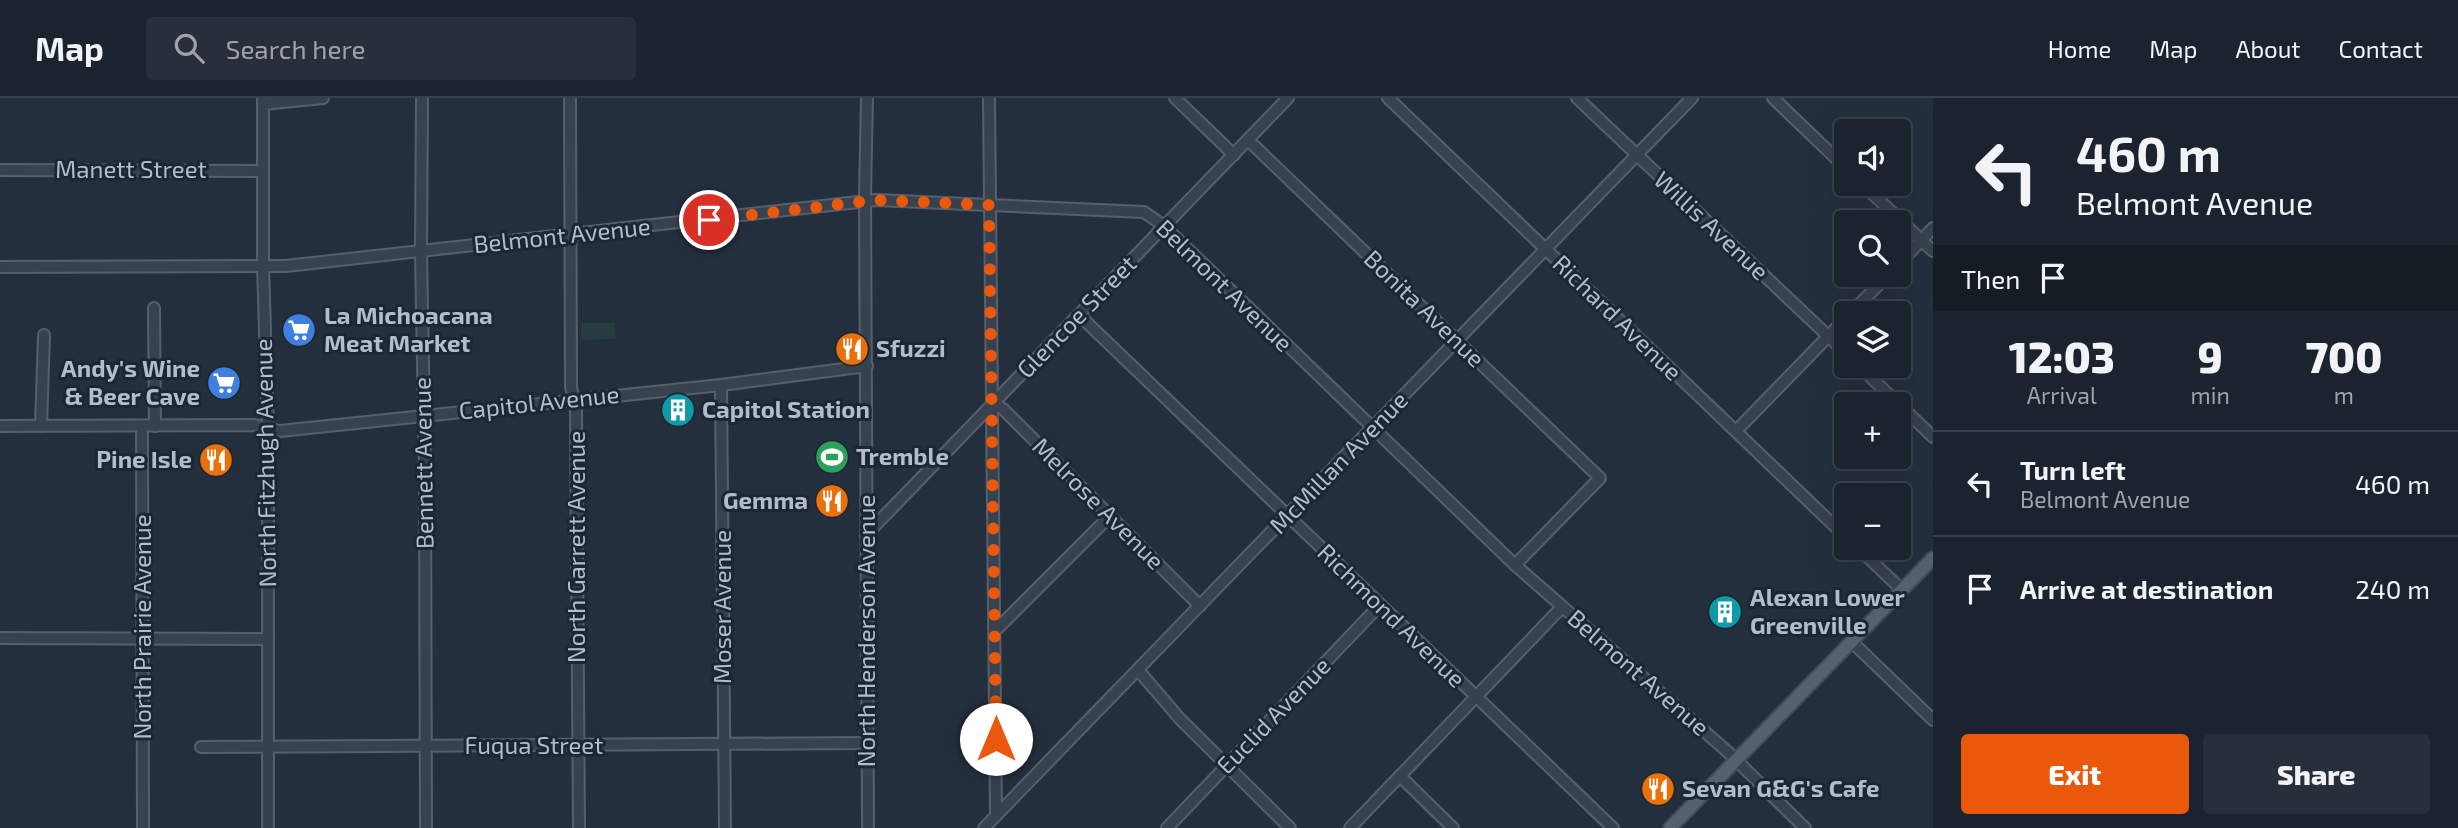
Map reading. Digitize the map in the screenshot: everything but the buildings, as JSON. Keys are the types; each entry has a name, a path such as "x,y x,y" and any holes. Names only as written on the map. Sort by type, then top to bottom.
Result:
{"main road":[{"path":"1670,828 1933,558"}],"street":[{"path":"263,101 323,98"},
{"name":"Bennett Avenue","path":"422,98 426,828"},
{"name":"North Garrett Avenue","path":"570,98 571,387 576,410 579,828"},
{"name":"North Henderson Avenue","path":"867,98 865,203 868,828"},
{"path":"989,98 996,815"},
{"path":"1175,98 1234,155"},
{"name":"Glencoe Street","path":"866,535 1288,98"},
{"name":"Richard Avenue","path":"1388,98 1834,526"},
{"name":"Willis Avenue","path":"1577,98 1834,342"},
{"name":"McMillan Avenue","path":"984,828 1692,98"},
{"path":"1773,98 1834,156"},
{"name":"North Fitzhugh Avenue","path":"263,101 263,266 268,429 268,828"},
{"name":"Bonita Avenue","path":"1248,140 1600,478 1516,565"},
{"name":"Manett Street","path":"0,170 263,171"},
{"path":"1875,196 1933,251"},
{"name":"Belmont Avenue","path":"0,267 286,266 876,200 1144,212 1164,226 1516,565 1735,760 1805,828"},
{"path":"1911,251 1933,228"},
{"path":"1863,301 1876,287"},
{"path":"154,308 155,426"},
{"name":"Richmond Avenue","path":"1079,315 1613,828"},
{"path":"1736,432 1834,330"},
{"path":"41,426 44,335"},
{"name":"Capitol Avenue","path":"0,426 254,425 280,431 721,386 867,366"},
{"path":"1872,378 1933,437"},
{"name":"Moser Avenue","path":"721,386 725,828"},
{"name":"Melrose Avenue","path":"993,403 1001,407 1200,606"},
{"name":"North Prairie Avenue","path":"142,426 144,828"},
{"path":"996,630 1110,516"},
{"path":"1871,560 1902,590"},
{"name":"Euclid Avenue","path":"1167,828 1380,605"},
{"path":"1350,828 1562,607"},
{"path":"0,638 268,639"},
{"path":"1851,641 1933,720"},
{"path":"1138,670 1226,766 1290,828"},
{"name":"Fuqua Street","path":"201,747 867,743"},
{"path":"1400,776 1453,828"}],"green space":[{"path":"581,323 615,323 616,339 581,340"}],"place":[{"name":"La Michoacana Meat Market","path":"299,330"},
{"name":"Sfuzzi","path":"852,349"},
{"name":"Andy's Wine & Beer Cave","path":"224,383"},
{"name":"Capitol Station","path":"678,410"},
{"name":"Tremble","path":"832,457"},
{"name":"Pine Isle","path":"216,460"},
{"name":"Gemma","path":"832,501"},
{"name":"Alexan Lower Greenville","path":"1725,612"},
{"name":"Sevan G&G's Cafe","path":"1658,789"}],"route":[{"path":"709,220 876,200 989,205 995,499 996,739"}]}
